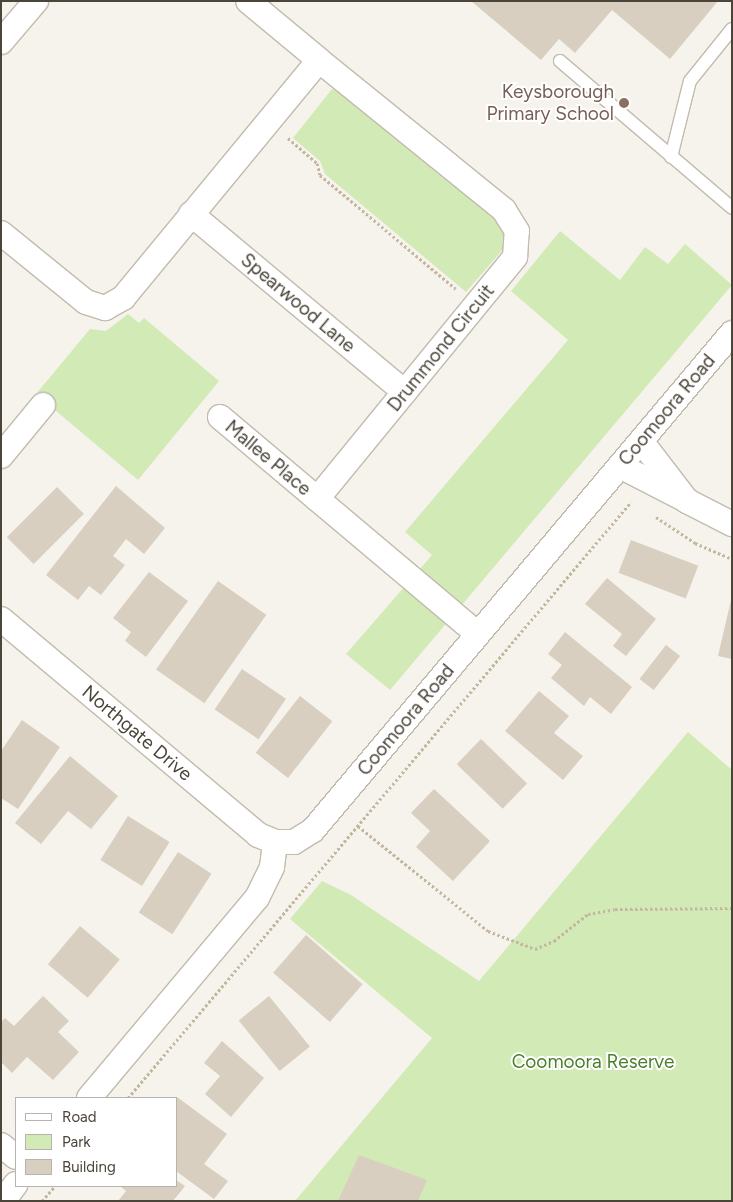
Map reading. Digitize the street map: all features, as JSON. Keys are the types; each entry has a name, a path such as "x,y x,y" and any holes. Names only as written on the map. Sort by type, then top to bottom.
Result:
{"street":[{"path":"1,42 36,1"},
{"name":"Drummond Circuit","path":"248,1 504,210 517,231 515,257 317,499"},
{"path":"1,233 86,302 105,308 124,298 319,60"},
{"name":"Spearwood Lane","path":"191,214 405,392"},
{"name":"Coomoora Road","path":"275,842 294,842 313,830 732,333"},
{"path":"1,456 43,405"},
{"name":"Mallee Place","path":"220,417 317,499"},
{"path":"641,441 688,501"},
{"path":"620,466 732,524"},
{"path":"317,499 478,634"},
{"name":"Northgate Drive","path":"1,619 258,835 275,842"},
{"path":"90,1097 257,898 272,867 275,842"},
{"path":"1,1145 15,1156"},
{"path":"2,1201 15,1185"}],"lane":[{"path":"671,157 690,81 732,29"},
{"path":"560,61 732,208"}],"path":[{"path":"268,122 317,163 320,175 476,305"},
{"path":"129,1097 632,500 639,505"},
{"path":"652,514 695,543 732,559"},
{"path":"358,826 488,931 535,949 554,941 588,914 615,909 732,908"},
{"path":"42,1201 54,1187"}],"green space":[{"path":"332,89 357,97 399,132 406,147 443,178 458,181 506,221 512,239 466,292 325,174 320,161 293,138"},
{"path":"560,231 620,280 645,247 668,264 685,244 732,285 390,690 346,654 432,555 405,532 568,340 511,291"},
{"path":"128,314 139,323 144,318 219,381 138,480 36,394 90,329 106,331"},
{"name":"Coomoora Reserve","path":"688,732 732,770 732,1201 295,1201 432,1038 290,919 322,881 351,895 479,981"}],"building":[{"path":"471,1 718,1 670,59 612,10 575,53 559,39 541,60"},
{"path":"116,486 165,528 144,554 126,539 113,556 125,565 101,595 89,586 78,600 46,575"},
{"path":"57,487 84,514 34,564 7,537"},
{"path":"631,540 698,566 686,598 618,573"},
{"path":"149,572 188,601 146,657 125,641 131,632 113,618"},
{"path":"607,578 656,619 626,656 613,646 622,634 585,604"},
{"path":"218,581 266,615 204,703 156,669"},
{"path":"732,600 732,659 718,656"},
{"path":"565,632 632,687 611,714 590,697 584,706 551,678 562,665 548,654"},
{"path":"666,645 680,656 654,690 640,679"},
{"path":"242,669 286,699 259,739 215,710"},
{"path":"539,691 569,716 554,733 583,756 563,780 505,731"},
{"path":"300,696 332,721 288,778 256,753"},
{"path":"22,720 60,747 18,809 1,798 1,751"},
{"path":"481,739 527,783 503,809 457,764"},
{"path":"70,756 118,796 91,829 68,811 41,844 15,823"},
{"path":"434,789 490,841 453,881 416,847 430,831 411,813"},
{"path":"128,816 170,842 142,886 100,860"},
{"path":"178,852 212,874 172,934 139,912"},
{"path":"80,926 120,959 88,998 48,964"},
{"path":"306,935 363,984 330,1022 273,973"},
{"path":"43,996 69,1021 58,1032 79,1052 53,1080 27,1057 12,1073 1,1062 1,1022 5,1018 14,1026"},
{"path":"269,996 310,1047 280,1071 239,1021"},
{"path":"222,1041 264,1078 231,1117 205,1094 220,1076 204,1063"},
{"path":"178,1098 227,1134 204,1164 228,1181 214,1199 178,1172"},
{"path":"359,1155 427,1180 418,1201 338,1201"},
{"path":"178,1181 185,1186 173,1201 118,1201 126,1191 121,1187 178,1187"}],"place":[{"name":"Keysborough Primary School","path":"624,103"}]}
